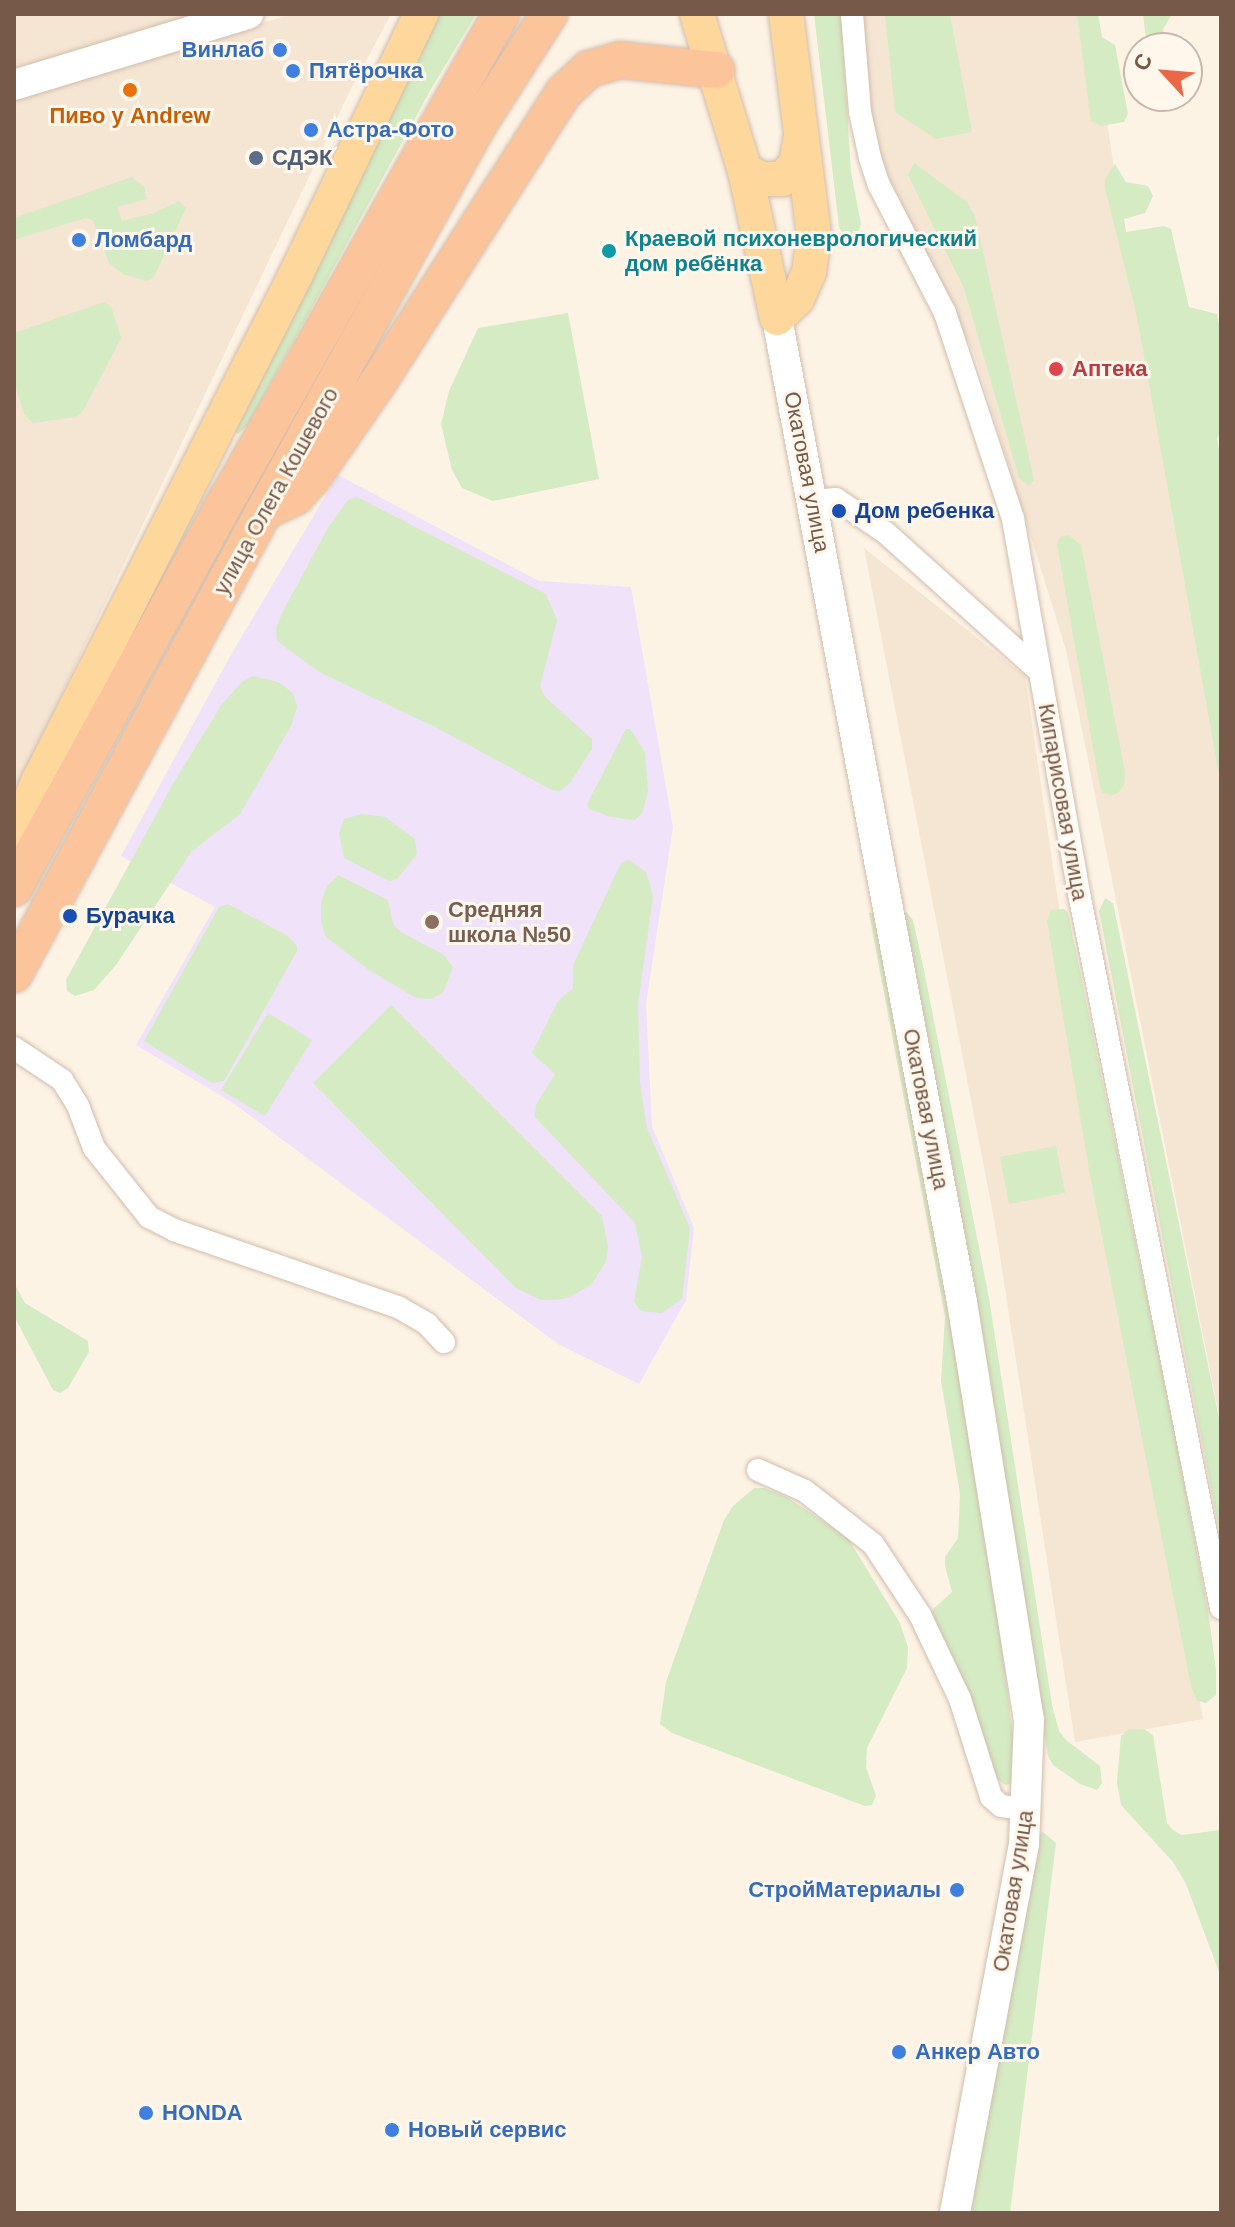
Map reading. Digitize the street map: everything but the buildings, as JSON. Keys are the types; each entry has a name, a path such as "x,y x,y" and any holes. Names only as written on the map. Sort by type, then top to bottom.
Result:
{"highway":[{"name":"улица Олега Кошевого","path":"14,888 236,482 501,14"},
{"name":"улица Олега Кошевого","path":"14,974 264,511 478,125 549,14"},
{"path":"264,511 295,497 313,477 379,381 563,93 589,69 620,60 716,70"}],"main road":[{"path":"14,85 248,14"},
{"path":"14,838 38,782 295,276 421,14"},
{"name":"Окатовая улица","path":"697,14 745,171 813,501 970,1349 1029,1720 1024,1844 955,2213"},
{"path":"777,318 797,299 809,272 814,235 803,128 786,14"},
{"path":"745,171 762,179 777,181 786,177 798,159 803,128"}],"street":[{"name":"Кипарисовая улица","path":"852,14 860,112 870,158 879,185 945,313 981,413 1013,519 1131,1159 1221,1608"},
{"path":"813,501 836,499 886,533 1039,671"},
{"path":"14,1048 62,1080 78,1106 94,1148 149,1217 174,1230 398,1307 427,1324 444,1342"},
{"path":"758,1470 805,1491 873,1544 920,1615 960,1699 991,1797 1001,1806 1027,1809"}],"shaded area":[{"path":"14,14 207,14 14,74"},
{"path":"292,14 391,14 348,95 14,794 14,98"},
{"path":"863,14 1091,14 1124,236 1221,565 1221,1425 1066,650 974,353 877,154 868,109"},
{"name":"Средняя школа №50","path":"338,475 539,581 631,587 673,827 646,1004 652,1126 694,1228 686,1300 639,1384 558,1344 233,1103 136,1045 215,907 121,856 232,653"},
{"path":"864,548 1025,676 1073,1003 1203,1719 1075,1742 995,1224"}],"green space":[{"path":"430,14 476,14 431,89 248,425 238,434 234,430"},
{"path":"814,14 841,14 851,172 861,224 855,243 847,242 839,227"},
{"path":"885,14 950,14 972,132 936,139 895,112"},
{"path":"1077,14 1098,14 1102,37 1115,45 1123,87 1123,112 1128,114 1124,122 1101,126 1091,121"},
{"path":"1143,14 1172,14 1164,32 1145,32"},
{"path":"914,163 967,202 975,216 1034,480 1029,486 1019,478 964,288 908,175"},
{"path":"1115,164 1126,182 1148,186 1153,196 1145,213 1124,219 1126,232 1164,226 1171,229 1189,307 1217,314 1221,336 1221,431 1217,439 1221,460 1221,785 1137,317 1105,188 1105,179"},
{"path":"132,177 144,187 147,199 117,207 122,221 154,213 179,201 186,208 154,277 147,281 123,274 109,263 93,220 85,218 14,240 14,218"},
{"path":"104,302 111,306 121,338 83,411 76,417 33,423 24,414 14,382 14,333"},
{"path":"568,313 599,479 493,501 462,488 452,470 441,424 449,391 478,328"},
{"path":"357,497 546,594 557,620 540,686 545,697 592,739 592,749 570,783 560,791 552,790 437,728 319,672 277,641 276,628 283,611 329,526 348,500"},
{"path":"1069,535 1081,545 1125,772 1124,785 1118,793 1111,795 1103,793 1100,787 1057,544 1060,537"},
{"path":"253,676 278,682 293,693 297,707 291,726 240,814 191,852 116,965 94,990 75,996 67,991 66,980 174,782 222,704 242,682"},
{"path":"626,729 630,729 645,752 648,791 642,813 635,820 611,817 589,809 587,804"},
{"path":"362,814 385,817 415,839 417,854 397,879 389,881 344,858 339,833 344,819"},
{"path":"629,860 646,872 653,896 638,1004 640,1083 647,1128 690,1228 682,1299 662,1313 641,1311 634,1302 642,1257 635,1223 535,1117 536,1105 555,1074 532,1053 558,1001 573,988 573,965 621,863"},
{"path":"338,875 388,900 393,924 401,932 444,955 453,967 443,993 431,999 416,998 369,970 326,937 321,922 321,902 327,886"},
{"path":"1105,898 1113,903 1221,1428 1221,1539 1099,911"},
{"path":"228,904 288,936 297,946 297,951 224,1081 212,1083 144,1041 219,907"},
{"path":"1064,909 1068,913 1179,1454 1209,1618 1216,1695 1206,1703 1197,1701 1191,1686 1090,1175 1047,921 1051,910"},
{"path":"906,912 913,920 923,965 989,1298 1052,1705 1059,1731 1066,1740 1100,1766 1102,1783 1097,1790 1080,1784 1053,1765 1048,1756 902,914"},
{"path":"869,913 875,913 909,1063 988,1533 1014,1746 1015,1775 1011,1784 1005,1785 995,1777 932,1615 933,1609 952,1592 945,1557 958,1538 960,1494 941,1381 945,1316"},
{"path":"391,1005 602,1216 608,1247 606,1262 591,1285 567,1298 555,1300 541,1300 516,1288 313,1083"},
{"path":"268,1013 312,1040 265,1116 221,1090"},
{"path":"1056,1146 1065,1193 1009,1204 1000,1157"},
{"path":"14,1283 25,1303 88,1341 89,1352 68,1388 60,1393 53,1390 14,1316"},
{"path":"754,1488 764,1488 785,1496 847,1537 900,1623 908,1647 907,1668 867,1748 866,1767 876,1796 872,1805 865,1806 672,1733 660,1724 666,1682 724,1520 733,1506"},
{"path":"1144,1729 1153,1735 1167,1823 1182,1835 1221,1830 1221,1977 1186,1884 1173,1862 1121,1805 1117,1782 1121,1736 1128,1730"},
{"path":"1043,1832 1056,1843 1010,2213 972,2213 980,2144 1036,1835"}],"place":[{"name":"Винлаб","path":"280,50"},
{"name":"Пятёрочка","path":"293,71"},
{"name":"Пиво у Andrew","path":"130,90"},
{"name":"Астра-Фото","path":"311,130"},
{"name":"СДЭК","path":"256,158"},
{"name":"Ломбард","path":"79,240"},
{"name":"Краевой психоневрологический дом ребёнка","path":"609,251"},
{"name":"Аптека","path":"1056,369"},
{"name":"Дом ребенка","path":"839,511"},
{"name":"Бурачка","path":"70,916"},
{"name":"Средняя школа №50","path":"432,922"},
{"name":"СтройМатериалы","path":"957,1890"},
{"name":"Анкер Авто","path":"899,2052"},
{"name":"HONDA","path":"146,2113"},
{"name":"Новый сервис","path":"392,2130"}]}
